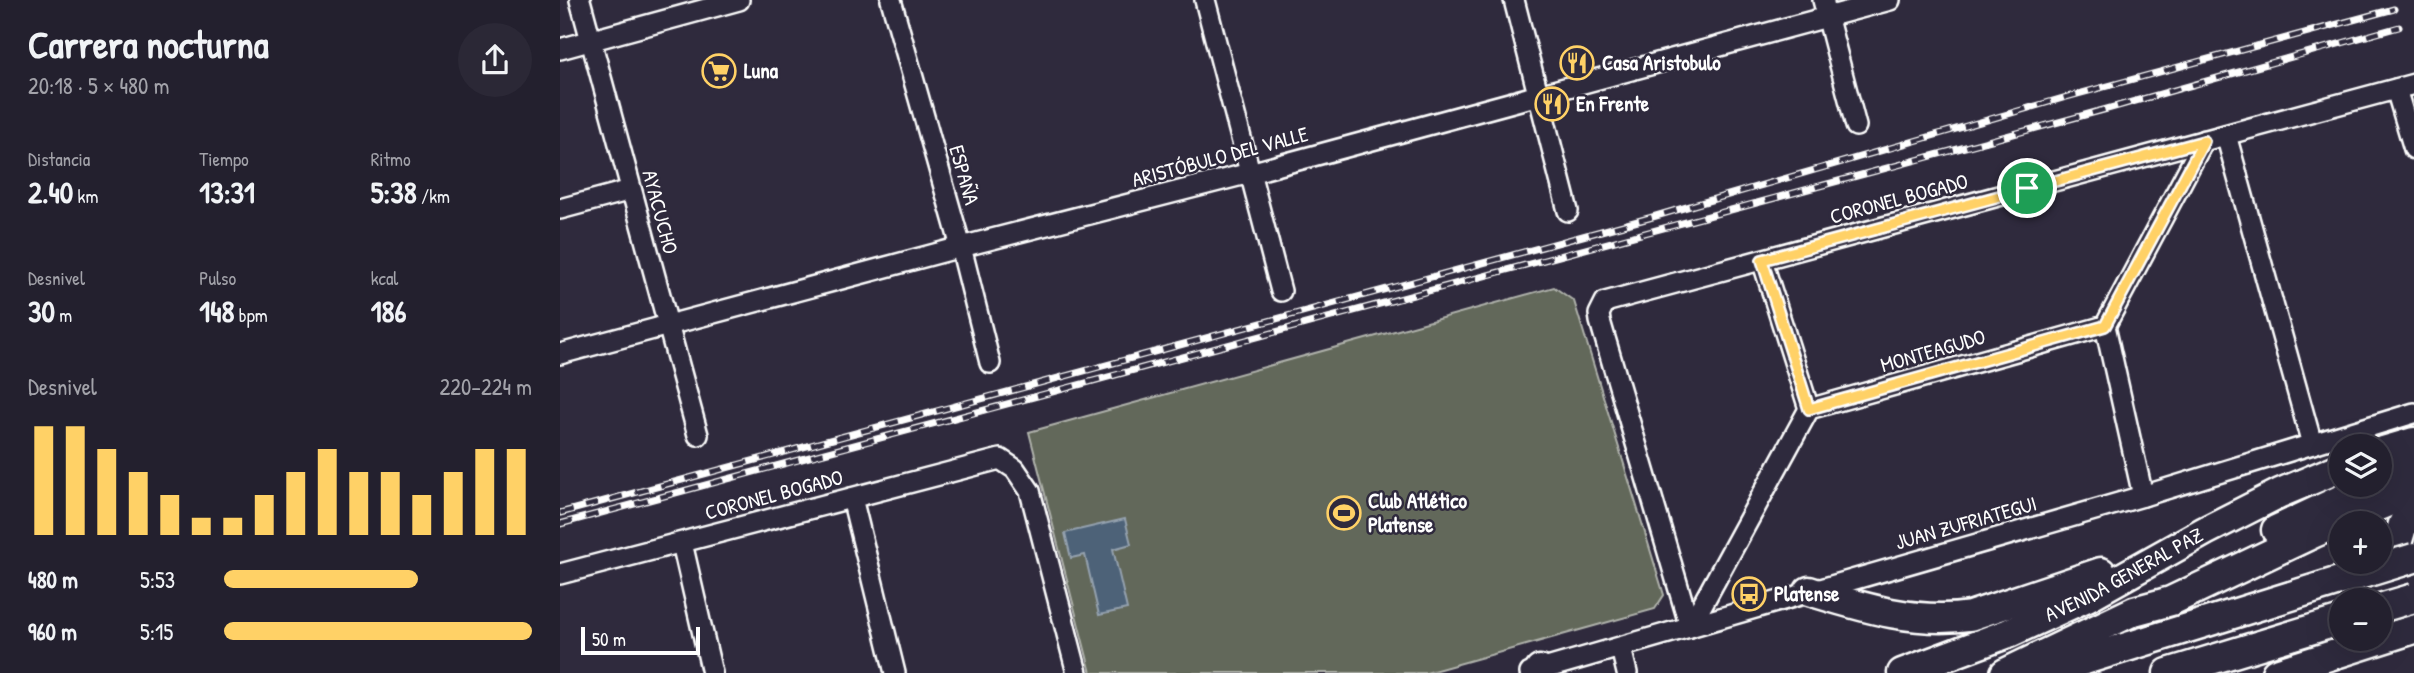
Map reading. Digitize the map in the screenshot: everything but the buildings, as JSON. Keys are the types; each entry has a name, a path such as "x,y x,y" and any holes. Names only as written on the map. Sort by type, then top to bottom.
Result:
{"highway":[{"path":"2392,448 2414,442"},
{"path":"2392,476 2414,468"},
{"name":"AVENIDA GENERAL PAZ","path":"1902,673 2009,633 2087,597 2205,531 2280,493 2329,472"},
{"path":"2005,673 2134,611 2171,601 2326,528 2414,491"},
{"path":"2134,611 2162,587 2235,549 2346,497"},
{"path":"2043,673 2352,577 2405,553 2403,524 2414,505"},
{"path":"1809,592 1895,615 1959,618 2082,580 2205,531"},
{"path":"2392,604 2414,598"},
{"path":"2168,673 2329,624"},
{"path":"2291,673 2395,645 2414,629"},
{"path":"2276,673 2395,645"}],"street":[{"name":"AYACUCHO","path":"580,0 698,435"},
{"path":"560,49 739,0"},
{"name":"ESPAÑA","path":"891,0 961,247 990,363"},
{"path":"1205,0 1282,291"},
{"path":"1514,0 1568,211"},
{"name":"ARISTÓBULO DEL VALLE","path":"560,355 1538,94 1825,8 1890,0"},
{"path":"1825,8 1856,126"},
{"path":"2405,86 2414,149"},
{"name":"CORONEL BOGADO","path":"1690,627 1600,321 1601,308 1605,302 2405,86"},
{"path":"2226,135 2312,444"},
{"path":"2143,496 2105,326 2204,141"},
{"path":"560,209 631,190"},
{"path":"1690,627 1809,409 1762,260"},
{"name":"MONTEAGUDO","path":"1809,409 2105,326"},
{"name":"JUAN ZUFRIATEGUI","path":"1536,672 2143,496 2414,413"},
{"name":"CORONEL BOGADO","path":"560,574 1000,459 1015,469 1030,491 1077,673"},
{"path":"852,498 895,673"},
{"path":"682,543 712,673"},
{"path":"1621,648 1627,673"}],"green space":[{"name":"Club Atlético Platense","path":"1554,287 1574,301 1664,595 1655,609 1426,673 1091,673 1029,432"}],"water":[{"path":"1125,519 1131,544 1113,549 1127,609 1099,615 1085,555 1071,558 1065,533"}],"tunnel":[{"path":"2396,547 2398,586 2404,605 2414,622"}],"railway":[{"path":"560,513 1649,218 2063,98 2394,9"},
{"path":"560,524 2107,109 2399,27"}],"place":[{"name":"Casa Aristobulo","path":"1577,63"},
{"name":"Luna","path":"719,71"},
{"name":"En Frente","path":"1552,104"},
{"name":"Club Atlético Platense","path":"1344,513"},
{"name":"Platense","path":"1749,594"}],"route":[{"path":"2204,141 2105,326 1809,409 1762,260 2027,188 2204,141"}]}
